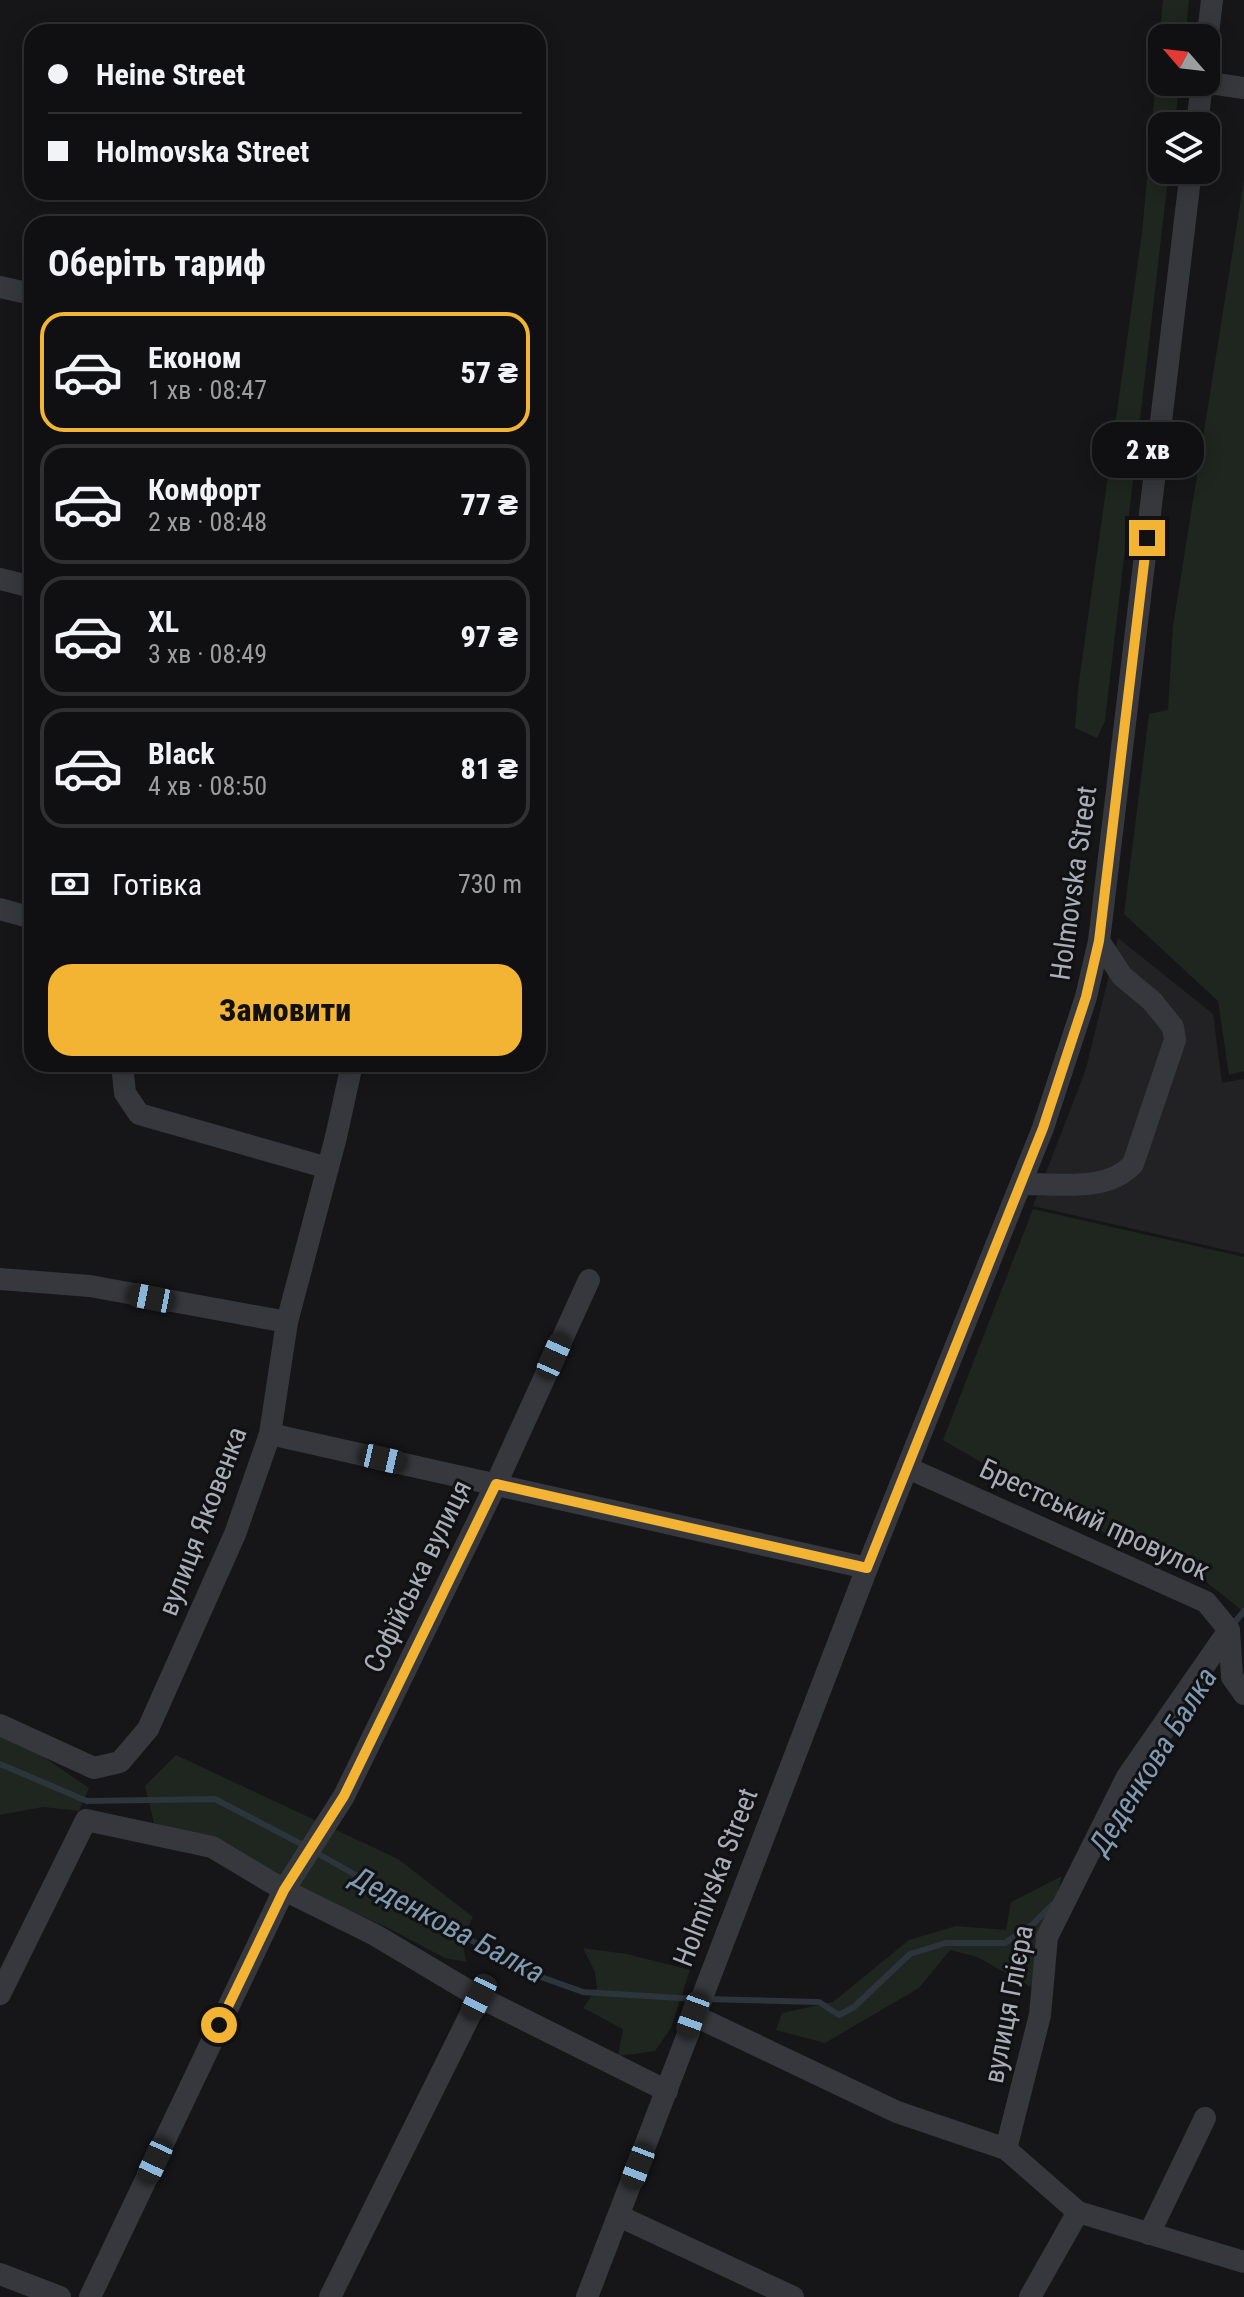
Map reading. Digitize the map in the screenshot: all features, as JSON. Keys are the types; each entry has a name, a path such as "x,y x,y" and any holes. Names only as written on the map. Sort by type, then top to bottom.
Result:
{"street":[{"path":"1209,24 1212,0"},
{"path":"1220,85 1244,88"},
{"name":"Holmovska Street","path":"867,1568 1021,1184 1068,1057 1099,941 1189,184"},
{"path":"0,287 24,292"},
{"path":"0,579 24,585"},
{"path":"0,909 24,916"},
{"path":"1021,1184 1104,1183 1121,1177 1133,1164 1175,1040 1168,1019 1122,976 1099,941"},
{"path":"123,1072 125,1093 139,1114 328,1168"},
{"name":"вулиця Яковенка","path":"0,1725 94,1768 120,1762 148,1729 235,1534 270,1434 287,1322 350,1072"},
{"path":"0,1279 90,1286 287,1322"},
{"name":"Софійська вулиця","path":"90,2297 284,1890 344,1796 496,1484 589,1280"},
{"path":"270,1434 867,1568"},
{"name":"Брестський провулок","path":"908,1468 1206,1602 1229,1630"},
{"name":"Holmivska Street","path":"587,2297 867,1568"},
{"path":"1229,1630 1232,1677 1244,1694"},
{"name":"вулиця Глієра","path":"1006,2149 1040,2015 1047,1937 1127,1777 1229,1630"},
{"path":"0,1994 86,1820 212,1847 284,1890 375,1935 479,1997 667,2091"},
{"path":"330,2297 479,1997"},
{"path":"693,2015 897,2112 1006,2149 1078,2212 1244,2262"},
{"path":"1149,2234 1205,2118"},
{"path":"1030,2297 1078,2212"},
{"path":"619,2216 793,2297"},
{"path":"0,2274 60,2297"}],"shaded area":[{"path":"1163,0 1189,0 1186,24 1161,24"},
{"path":"1154,96 1178,96 1176,112 1153,112"},
{"path":"1148,166 1148,184 1167,184 1105,721 1097,738 1075,728 1078,689 1142,233"},
{"path":"1244,180 1244,1071 1229,1075 1218,1001 1124,914 1149,714 1168,710 1173,626"},
{"path":"1118,938 1213,1014 1222,1083 1244,1079 1244,1254 1033,1206 1086,1069"},
{"path":"1033,1209 1244,1257 1244,1612 1200,1577 1094,1528 943,1440"},
{"path":"0,1734 32,1749 89,1788 79,1811 43,1807 0,1815"},
{"path":"176,1755 398,1859 473,1917 462,1938 466,1962 445,1958 386,1927 154,1823 145,1786"},
{"path":"1062,1876 1031,1987 977,1957 950,1950 919,1988 825,2043 776,2030 782,2013 833,2002 909,1940 956,1926 1006,1930 1011,1902"},
{"path":"583,1948 627,1954 690,1970 671,2028 655,2051 618,2056 623,2029 583,2008 597,1988 595,1972"}],"waterway":[{"name":"Деденкова Балка","path":"1231,1627 1244,1611"},
{"name":"Деденкова Балка","path":"1099,1854 1155,1758 1206,1680"},
{"name":"Деденкова Балка","path":"0,1764 87,1801 215,1799 305,1846"},
{"name":"Деденкова Балка","path":"315,1852 527,1972 583,1992 696,1999"},
{"name":"Деденкова Балка","path":"707,1999 819,2002 839,2015 854,2007 910,1954 946,1943 1005,1943 1033,1924 1053,1904"}],"route":[{"path":"219,2025 284,1890 344,1796 496,1484 867,1568 1043,1128 1086,997 1099,941 1147,538"}]}
